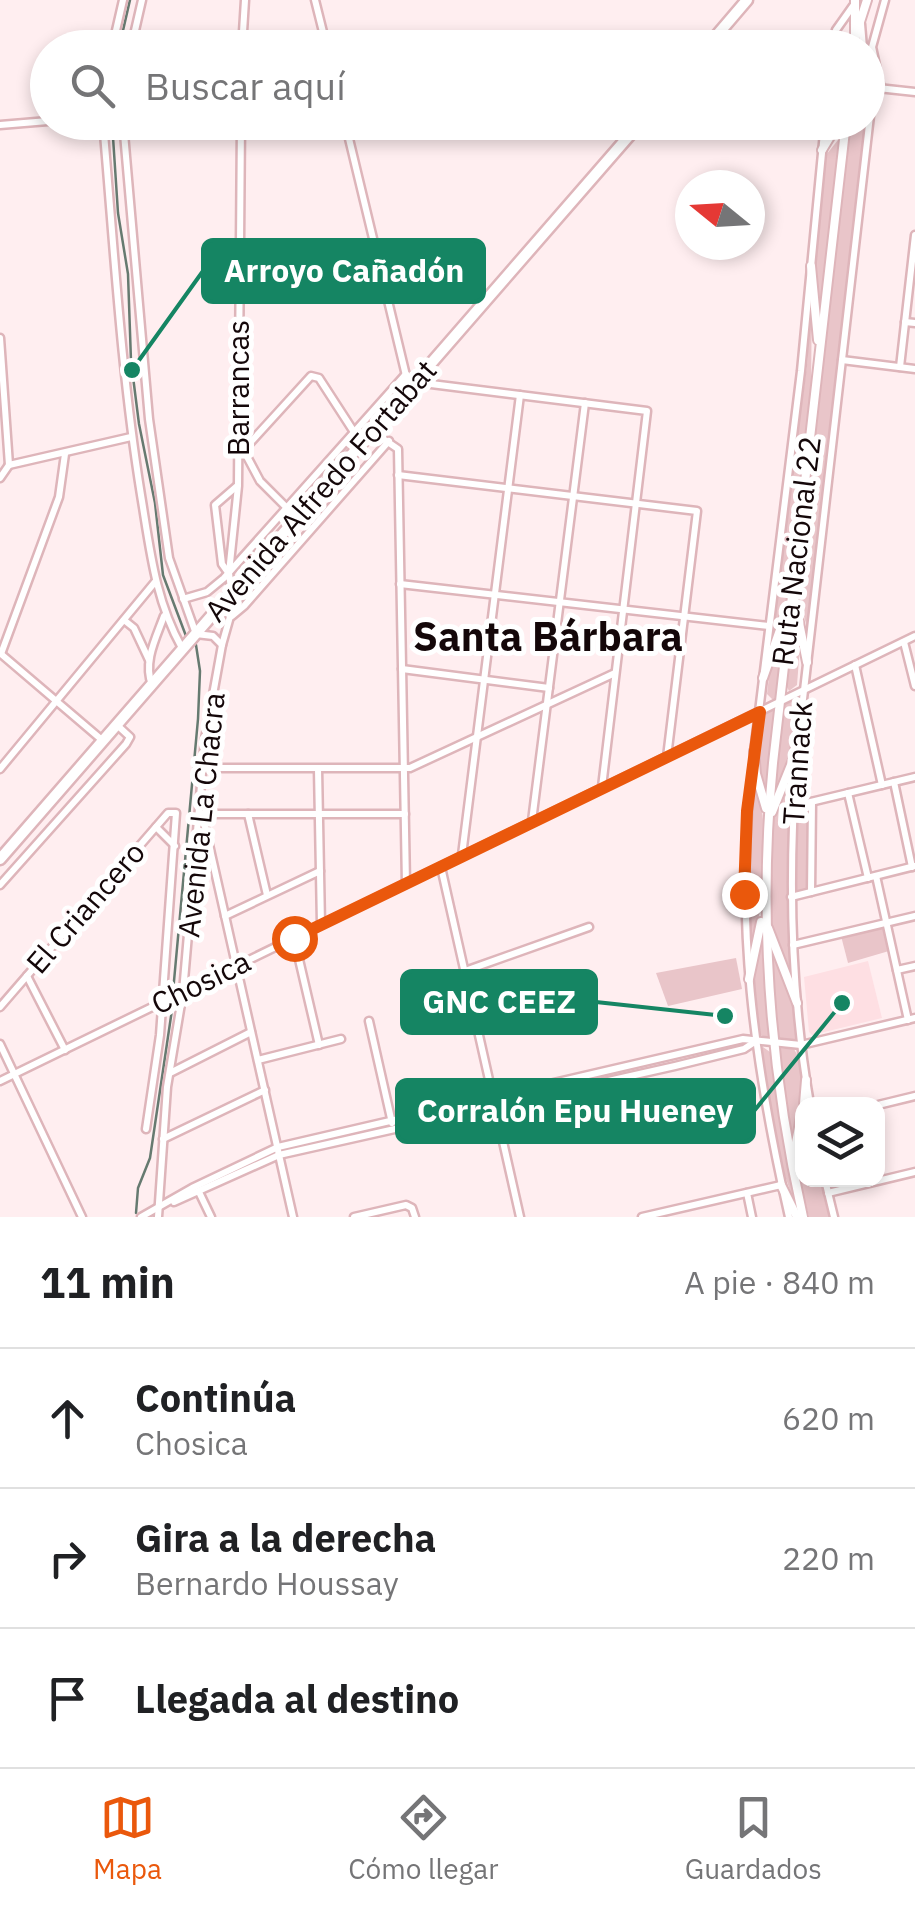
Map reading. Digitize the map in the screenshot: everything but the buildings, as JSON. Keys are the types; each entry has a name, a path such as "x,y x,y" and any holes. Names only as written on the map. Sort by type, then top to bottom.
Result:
{"highway":[{"path":"721,30 747,0"},
{"name":"Avenida Alfredo Fortabat","path":"1,857 625,140"}],"main road":[{"path":"854,0 856,30"},
{"path":"857,30 867,0"},
{"path":"822,150 828,140"},
{"name":"Ruta Nacional 22","path":"800,1217 772,1043 765,916 767,841 844,140"},
{"path":"811,266 819,364"},
{"path":"793,586 807,662"},
{"path":"763,678 793,586"},
{"path":"767,841 776,799 793,760 799,731"},
{"path":"754,751 768,822"},
{"path":"749,978 765,893"},
{"path":"765,916 796,1003"},
{"path":"806,1080 807,1097"},
{"path":"781,1185 800,1217"}],"street":[{"path":"116,30 123,0"},
{"path":"135,30 142,0"},
{"path":"243,30 245,0"},
{"path":"316,0 323,30"},
{"path":"836,30 850,13 854,0"},
{"path":"877,30 885,0"},
{"path":"862,16 862,30"},
{"path":"885,89 915,92"},
{"path":"0,124 30,122"},
{"name":"Avenida La Chacra","path":"105,140 132,438 155,582 164,615 183,649"},
{"path":"125,140 147,408 169,558 196,634 212,636 222,645"},
{"name":"Barrancas","path":"232,592 228,573 241,454 241,140"},
{"path":"349,140 412,386 647,411 602,788"},
{"path":"788,1217 756,1042 744,876 754,751 823,140"},
{"name":"Trannack","path":"806,1080 792,945 794,806 803,691 866,140"},
{"path":"900,367 915,235"},
{"path":"905,322 915,324"},
{"path":"0,338 9,465 0,478"},
{"path":"842,360 915,369"},
{"path":"183,599 207,592 228,573 406,374"},
{"path":"298,518 260,481 241,454 311,376 319,378 354,432"},
{"path":"462,856 520,395"},
{"path":"532,822 584,403"},
{"path":"373,432 398,449 406,884"},
{"path":"9,465 132,438"},
{"path":"231,617 390,441"},
{"path":"66,454 56,504 0,654 103,741"},
{"path":"398,475 696,511 668,757"},
{"path":"228,573 222,564 214,511 219,498 238,486"},
{"path":"0,769 155,582"},
{"path":"400,584 768,626"},
{"name":"Avenida La Chacra","path":"158,1217 169,1073 184,992 203,768 222,645 231,617 232,592"},
{"path":"149,661 164,615"},
{"path":"124,620 134,628 149,661 152,685"},
{"name":"Chosica","path":"0,1081 915,636"},
{"path":"904,642 915,686"},
{"path":"855,666 882,784"},
{"path":"402,669 549,688"},
{"path":"203,768 404,769 477,739 616,672"},
{"path":"0,885 130,738 117,725"},
{"path":"94,752 108,765"},
{"path":"318,769 321,925"},
{"path":"794,806 915,776"},
{"path":"791,897 914,867 894,782"},
{"path":"494,1102 743,1038 801,1045 911,1019 848,793"},
{"name":"Trannack","path":"811,892 812,802"},
{"name":"Avenida La Chacra","path":"146,1129 163,1002 178,817 174,812"},
{"name":"El Criancero","path":"0,1007 168,813 174,812"},
{"path":"293,1217 199,814 404,814"},
{"path":"248,814 266,895"},
{"path":"156,827 176,846"},
{"path":"441,866 520,1217"},
{"path":"225,916 320,871"},
{"path":"792,945 915,916"},
{"path":"465,972 589,927"},
{"path":"294,938 319,1045"},
{"path":"896,970 915,966"},
{"path":"27,976 65,1050"},
{"path":"369,1022 392,1125"},
{"path":"169,1073 252,1032"},
{"path":"258,1060 341,1039"},
{"path":"142,1217 278,1151 675,1066 744,1049 756,1042"},
{"path":"0,1044 82,1217"},
{"path":"673,1056 675,1066"},
{"path":"163,1140 265,1090"},
{"path":"885,1102 915,1096"},
{"path":"828,1192 915,1172"},
{"path":"642,1217 781,1185"},
{"path":"827,1187 834,1217"},
{"path":"198,1190 211,1217"},
{"path":"747,1193 752,1217"},
{"path":"357,1217 410,1206 415,1217"}],"shaded area":[{"path":"841,140 820,324 815,256 826,155"},
{"path":"849,140 865,140 808,631 799,582"},
{"path":"812,288 811,392 788,588 769,649 807,365"},
{"path":"794,610 800,646 797,685 789,691 786,685"},
{"path":"786,621 774,701 767,694 771,659"},
{"path":"793,700 798,707 792,754 772,803 782,709 784,703"},
{"path":"773,709 767,802 759,738 762,715"},
{"path":"794,763 789,835 792,983 774,943 769,920 773,823"},
{"path":"754,775 765,843 759,913 750,957 747,917"},
{"path":"809,807 808,889 796,893 798,810"},
{"path":"884,926 889,951 848,963 841,936"},
{"path":"762,930 769,1034 766,1039 760,1034 753,966"},
{"path":"768,939 790,990 798,1036 792,1042 777,1040"},
{"path":"736,958 742,989 668,1006 656,973"},
{"path":"868,961 882,1018 812,1035 804,977"},
{"path":"763,1047 770,1052 800,1217 767,1108"},
{"path":"778,1048 794,1049 802,1072 802,1097 795,1097 792,1145"},
{"path":"802,1187 824,1187 831,1217 809,1217"}],"waterway":[{"path":"123,30 130,0"},
{"path":"113,140 139,424 155,503 163,575 186,636"},
{"path":"173,992 198,719 200,671 196,645"},
{"path":"136,1213 138,1188 150,1158 173,1003"}],"place":[{"name":"Arroyo Cañadón","path":"132,370"},
{"name":"Corralón Epu Hueney","path":"842,1003"},
{"name":"GNC CEEZ","path":"725,1016"}],"district":[{"name":"Santa Bárbara","path":"548,637"}],"route":[{"path":"294,938 760,712 747,811 744,894"}]}
